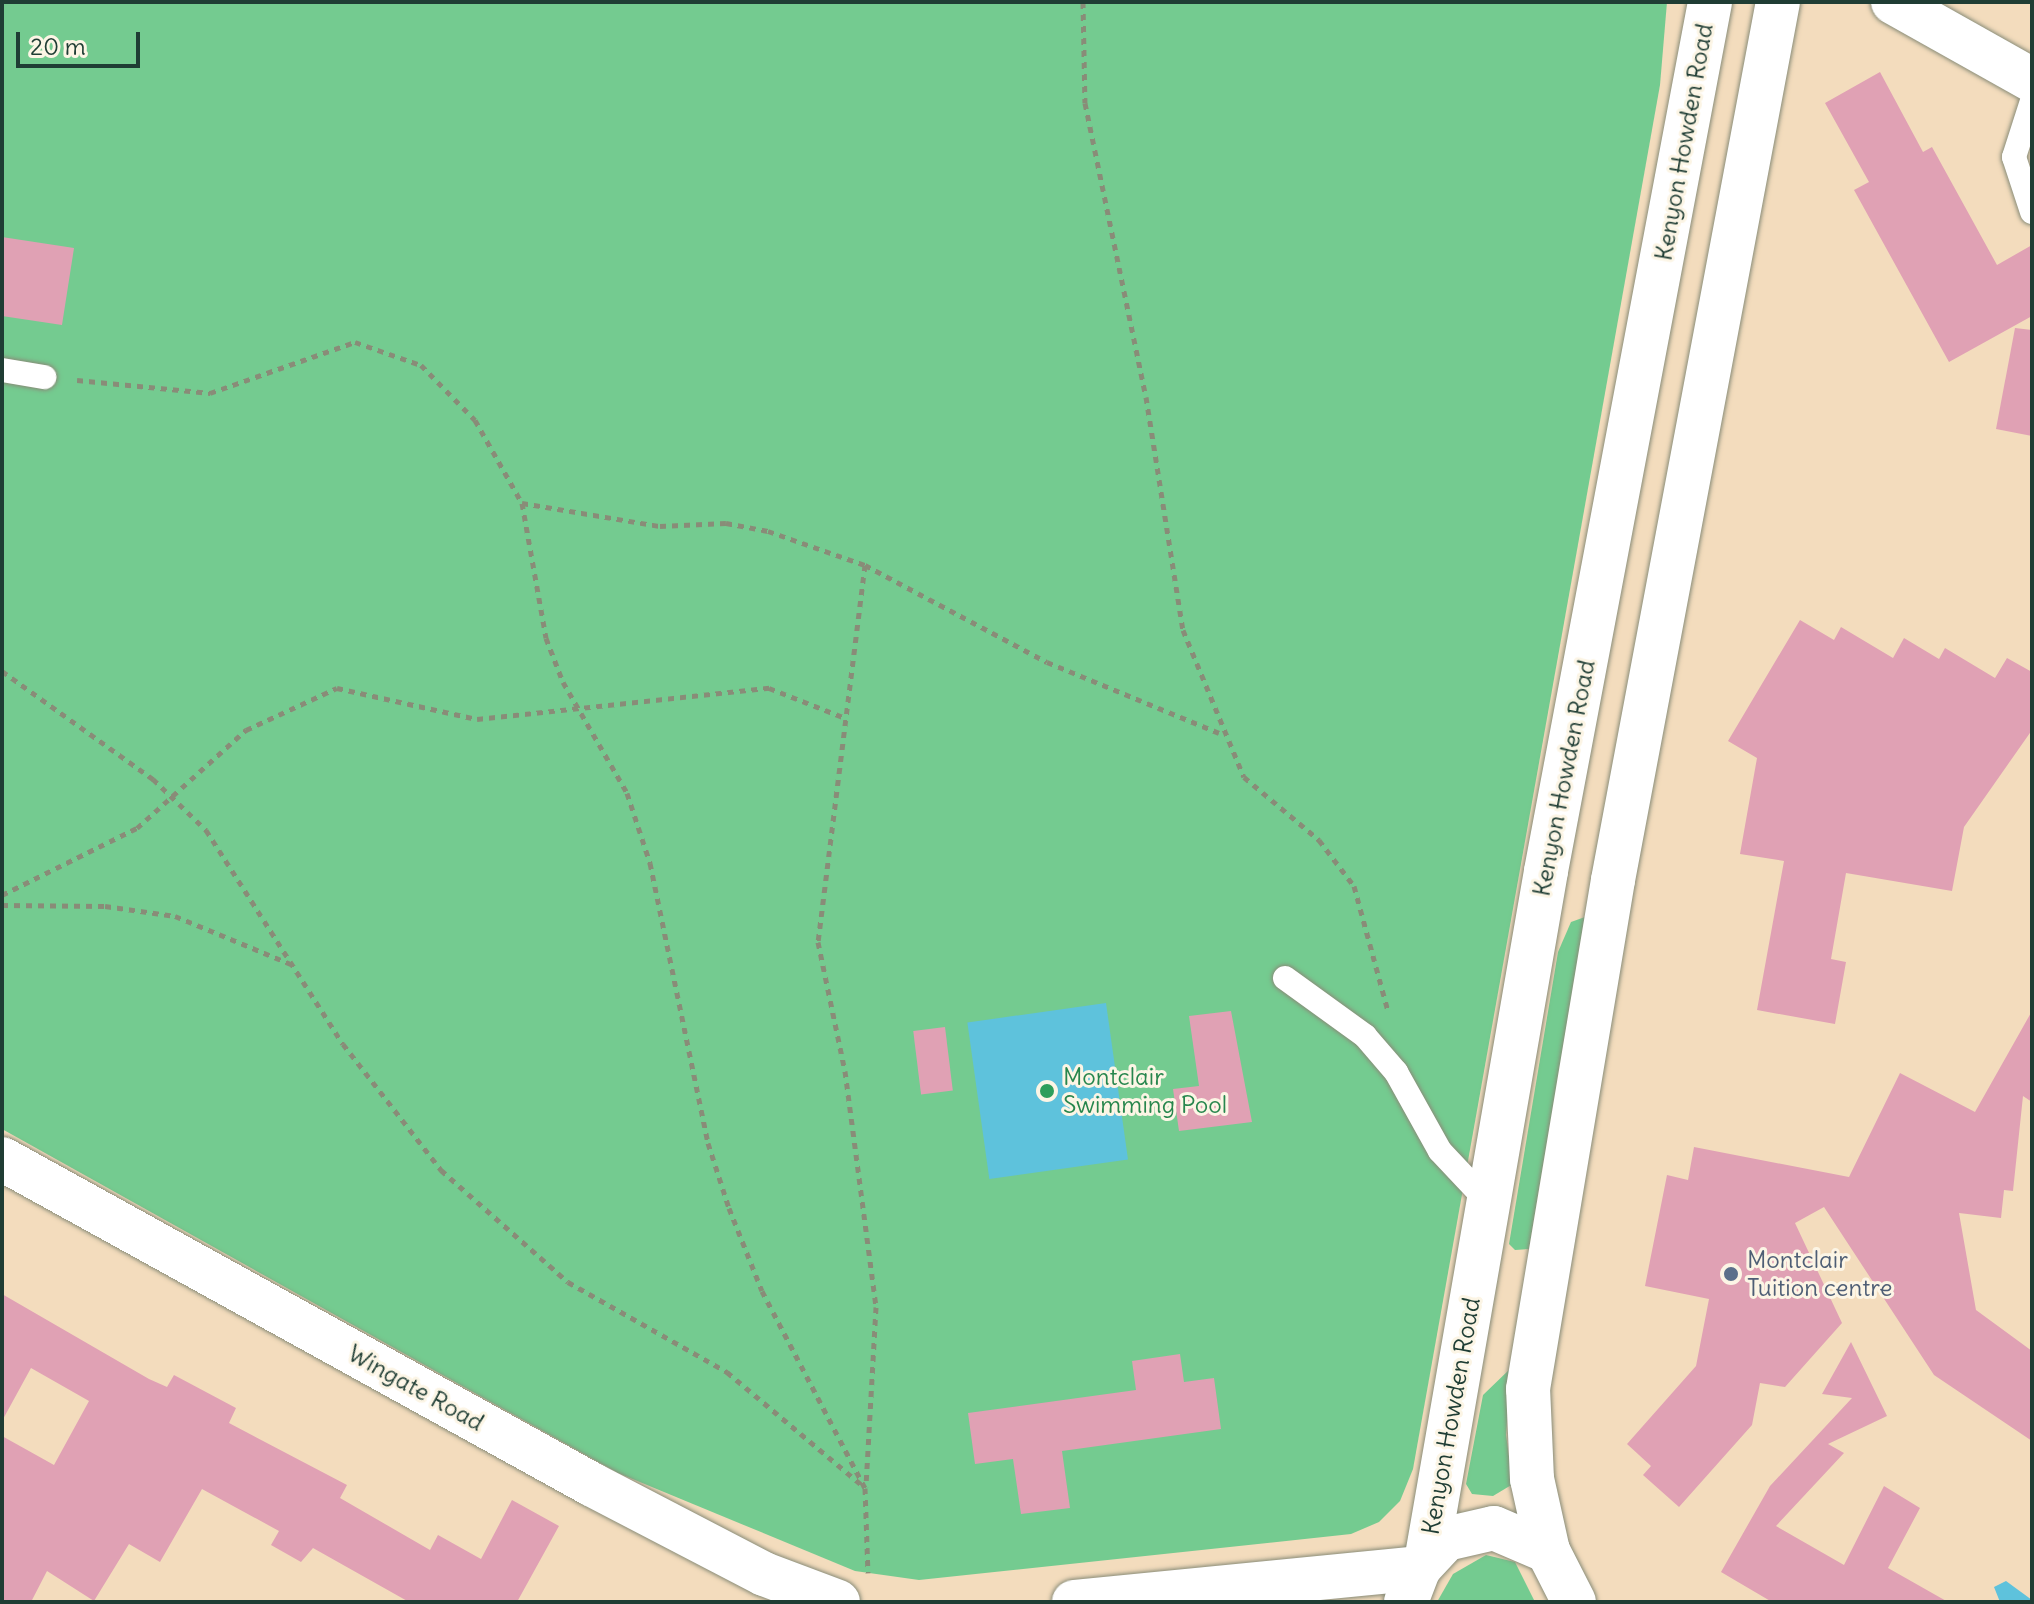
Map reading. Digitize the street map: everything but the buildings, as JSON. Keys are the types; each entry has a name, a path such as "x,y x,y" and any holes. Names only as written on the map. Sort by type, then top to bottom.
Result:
{"street":[{"name":"Kenyon Howden Road","path":"1417,1575 1469,1315 1546,871 1710,2"},
{"path":"1574,1602 1548,1551 1527,1432 1538,1327 1613,880 1778,2"},
{"path":"1893,2 2032,80"},
{"path":"1546,871 1613,880"},
{"name":"Wingate Road","path":"2,1159 758,1588 853,1595"},
{"path":"1469,1315 1538,1327"},
{"path":"1074,1602 1277,1583 1417,1575 1446,1539 1494,1528 1548,1551"},
{"path":"1277,1583 1328,1602"}],"lane":[{"path":"2032,101 2014,157 2032,212"},
{"path":"2,370 44,377"},
{"path":"1285,978 1331,1006 1396,1072 1440,1151 1489,1203"}],"path":[{"path":"1083,2 1085,103 1146,397 1183,630 1220,734 1244,777 1319,840 1354,886 1385,990 1396,1072"},
{"path":"44,377 210,393 355,342 421,365 475,420 522,503 546,638 627,793 650,863 708,1143 729,1208 762,1291 865,1488"},
{"path":"522,503 660,526 726,523 865,565 1047,662 1220,734"},
{"path":"853,1595 865,1488 876,1307 845,1071 818,942 843,717 865,565"},
{"path":"2,671 176,800 206,830 292,965 441,1170 568,1282 727,1372 865,1488"},
{"path":"2,895 137,828 176,800 246,730 337,688 477,719 581,709 654,695 769,688 843,717"},
{"path":"2,905 105,906 175,916 292,965"}],"green space":[{"path":"2,2 1667,2 1660,85 1413,1469 1400,1501 1379,1522 1351,1534 919,1580 855,1571 618,1473 2,1129"},
{"path":"1585,917 1529,1249 1515,1250 1509,1244 1558,952 1571,922"},
{"path":"1511,1368 1506,1435 1513,1484 1493,1496 1472,1494 1466,1484 1483,1395"},
{"path":"1486,1555 1515,1562 1535,1602 1437,1602 1453,1574"}],"water":[{"name":"Montclair Swimming Pool","path":"1106,1003 1128,1159 989,1179 967,1022"},
{"path":"2006,1581 2032,1602 2000,1602 1994,1587"}],"place":[{"name":"Montclair Swimming Pool","path":"1047,1091"},
{"name":"Montclair Tuition centre","path":"1731,1274"}]}
